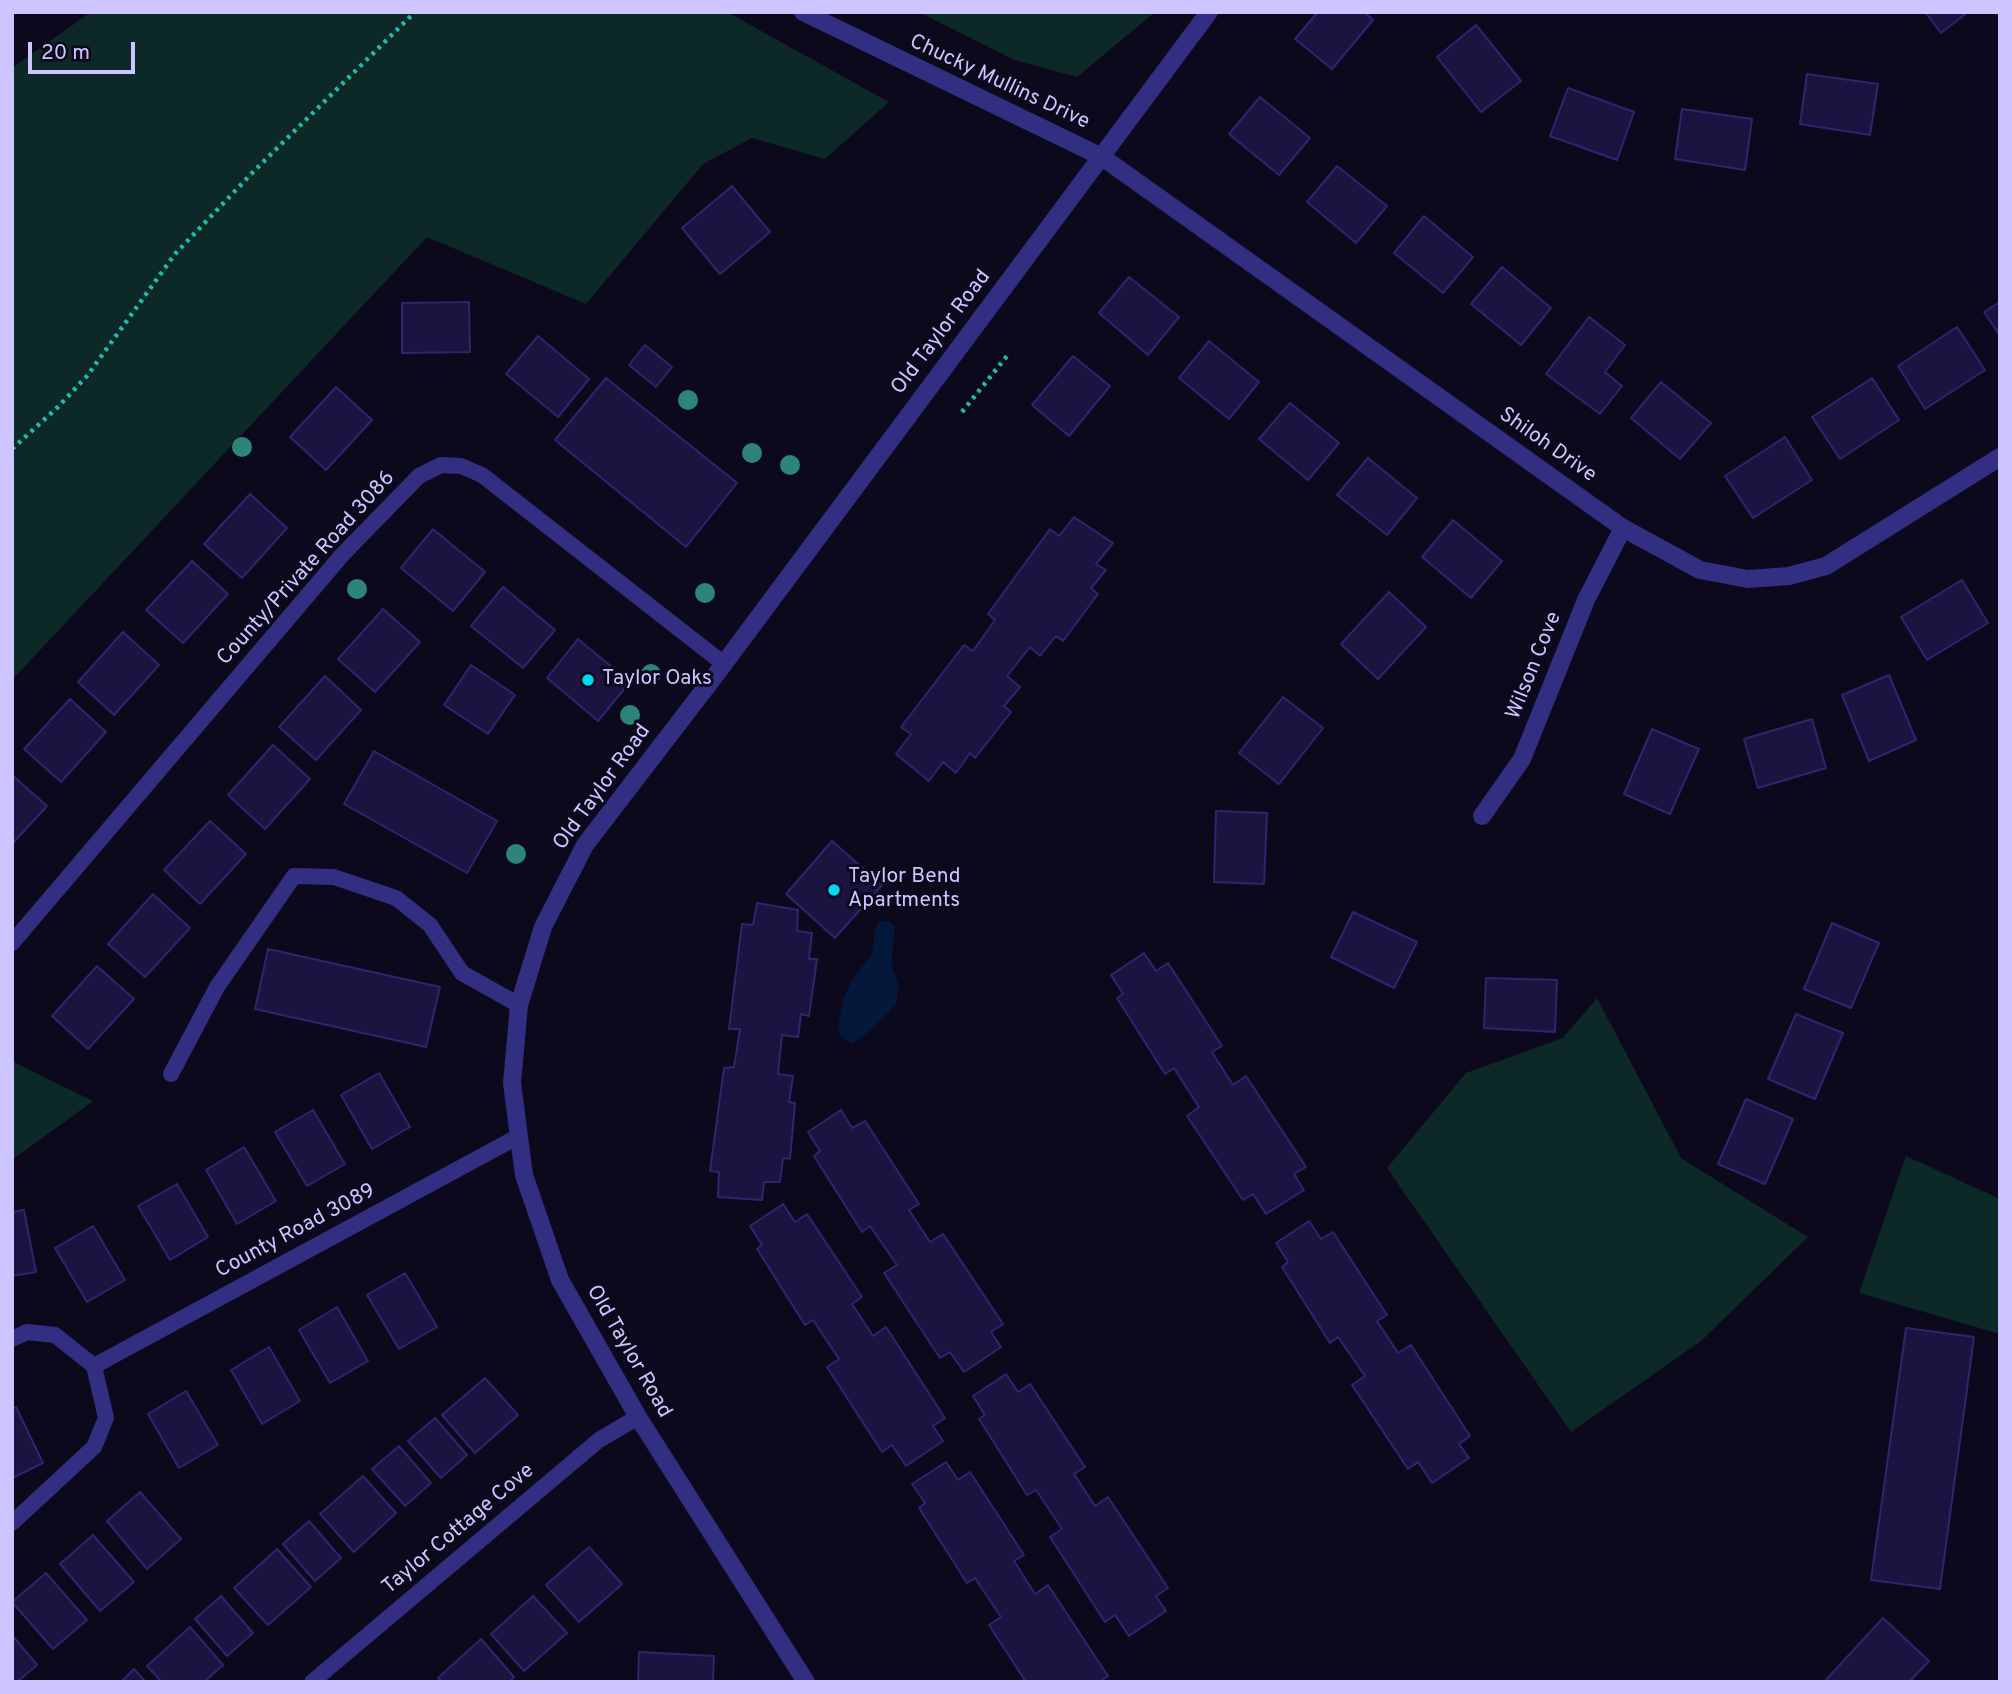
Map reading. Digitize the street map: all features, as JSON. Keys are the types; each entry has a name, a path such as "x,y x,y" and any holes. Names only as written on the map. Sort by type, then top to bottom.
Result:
{"street":[{"name":"Chucky Mullins Drive","path":"803,12 1102,156"},
{"name":"Old Taylor Road","path":"806,1682 638,1417 560,1280 524,1175 512,1083 519,1005 543,927 585,845 724,664 1209,12"},
{"name":"Shiloh Drive","path":"1102,156 1623,528 1700,570 1748,579 1789,576 1826,566 2000,457"},
{"name":"Wilson Cove","path":"1482,816 1522,759 1586,600 1623,528"}],"lane":[{"name":"County/Private Road 3086","path":"12,943 341,555 419,476 442,465 461,466 482,475 724,664"},
{"path":"171,1074 216,987 294,876 334,877 396,898 430,925 462,973 519,1005"},
{"name":"County Road 3089","path":"94,1366 519,1136"},
{"path":"12,1339 27,1332 55,1335 94,1366 106,1418 94,1447 12,1523"},
{"name":"Taylor Cottage Cove","path":"312,1682 599,1440 638,1417"}],"path":[{"path":"12,449 87,376 175,254 255,170 415,12"},
{"path":"962,412 1007,355"}],"green space":[{"path":"91,12 727,12 889,102 825,159 752,138 703,164 586,304 427,237 12,680 12,68"},
{"path":"919,12 1155,12 1077,77 1015,60"},
{"path":"1597,998 1681,1158 1808,1237 1701,1341 1571,1432 1387,1168 1466,1073 1563,1038"},
{"path":"12,1061 93,1101 12,1160"},
{"path":"1906,1156 2000,1199 2000,1334 1859,1293"}],"water":[{"path":"888,921 895,927 891,962 899,987 896,1004 870,1031 851,1044 841,1037 838,1026 844,997 852,980 872,954 875,928 879,922"}],"building":[{"path":"1318,12 1364,12 1373,20 1332,69 1295,39"},
{"path":"1925,12 1968,12 1941,33"},
{"path":"1476,25 1521,81 1481,112 1437,57"},
{"path":"1807,74 1878,84 1870,135 1800,124"},
{"path":"1568,88 1634,112 1617,160 1550,136"},
{"path":"1260,97 1310,138 1279,175 1229,134"},
{"path":"1682,109 1752,119 1745,170 1675,159"},
{"path":"1337,166 1387,206 1356,243 1307,202"},
{"path":"732,186 770,232 720,274 682,228"},
{"path":"1424,216 1473,257 1443,293 1394,253"},
{"path":"1502,267 1551,308 1521,345 1471,304"},
{"path":"1129,277 1179,317 1148,355 1099,313"},
{"path":"469,302 470,352 402,353 402,303"},
{"path":"2000,302 2000,336 1984,312"},
{"path":"1589,317 1625,345 1605,372 1622,386 1600,414 1546,374"},
{"path":"1957,327 1985,370 1925,409 1898,366"},
{"path":"538,336 589,379 558,417 506,374"},
{"path":"1209,341 1259,382 1229,419 1179,378"},
{"path":"645,345 672,367 656,387 629,365"},
{"path":"1073,356 1110,386 1069,436 1032,405"},
{"path":"606,378 737,483 686,547 555,440"},
{"path":"1872,378 1899,420 1840,459 1812,417"},
{"path":"1661,382 1711,423 1680,459 1631,418"},
{"path":"336,387 372,420 326,470 290,437"},
{"path":"1290,403 1339,443 1308,480 1259,439"},
{"path":"1785,437 1812,480 1753,518 1725,476"},
{"path":"1368,458 1417,498 1387,535 1337,495"},
{"path":"250,494 287,528 242,578 204,544"},
{"path":"1074,517 1113,543 1096,564 1106,570 1091,588 1098,594 1063,641 1056,636 1040,656 1030,647 1007,676 1020,687 1004,706 1011,712 975,758 970,753 956,773 943,762 929,781 896,754 911,734 901,727 964,645 973,651 995,620 988,614 1050,529 1059,536"},
{"path":"1453,520 1502,561 1471,598 1422,557"},
{"path":"433,529 485,572 453,611 401,568"},
{"path":"192,561 228,594 183,643 146,610"},
{"path":"1962,580 1988,623 1927,660 1901,617"},
{"path":"503,587 555,630 523,668 471,626"},
{"path":"1389,592 1426,627 1378,679 1341,644"},
{"path":"383,609 420,642 375,692 338,659"},
{"path":"123,632 159,665 114,715 78,682"},
{"name":"Taylor Oaks","path":"578,639 630,682 598,721 547,678"},
{"path":"471,665 515,695 488,734 444,705"},
{"path":"1889,675 1916,740 1869,761 1842,695"},
{"path":"325,676 361,710 316,760 279,727"},
{"path":"1283,697 1323,728 1279,784 1239,753"},
{"path":"70,699 106,732 61,782 24,749"},
{"path":"1812,719 1826,768 1758,788 1744,739"},
{"path":"1652,729 1699,749 1670,814 1624,794"},
{"path":"273,745 310,779 265,829 228,795"},
{"path":"374,751 497,821 467,873 344,804"},
{"path":"12,775 47,806 12,844"},
{"path":"1216,811 1267,813 1264,884 1214,882"},
{"path":"210,821 246,854 200,904 164,870"},
{"name":"Taylor Bend Apartments","path":"832,841 882,885 835,938 786,894"},
{"path":"153,894 190,928 145,977 108,944"},
{"path":"757,903 798,910 797,931 812,933 809,959 817,959 809,1016 801,1014 798,1037 782,1035 778,1074 793,1076 789,1102 795,1103 790,1159 783,1158 780,1182 764,1182 762,1200 718,1197 719,1172 710,1171 724,1068 734,1067 740,1029 729,1029 742,924 753,925"},
{"path":"1353,912 1417,942 1394,988 1331,957"},
{"path":"1832,923 1879,943 1851,1008 1804,989"},
{"path":"268,949 440,987 426,1047 255,1009"},
{"path":"1144,953 1156,971 1168,963 1222,1046 1212,1052 1233,1085 1246,1076 1306,1167 1294,1174 1304,1190 1266,1214 1253,1194 1243,1200 1187,1116 1199,1107 1174,1068 1165,1074 1117,998 1123,994 1111,975"},
{"path":"97,966 134,999 88,1049 52,1016"},
{"path":"1486,978 1557,980 1555,1032 1484,1028"},
{"path":"1796,1014 1843,1033 1815,1099 1768,1079"},
{"path":"379,1073 410,1127 372,1149 341,1095"},
{"path":"1746,1099 1793,1119 1765,1184 1718,1164"},
{"path":"313,1110 345,1164 307,1186 275,1132"},
{"path":"841,1110 852,1128 865,1121 919,1204 909,1210 930,1242 943,1234 1003,1324 991,1332 1001,1347 964,1372 950,1352 940,1358 884,1273 897,1265 870,1226 862,1232 814,1156 820,1151 808,1132"},
{"path":"244,1147 276,1201 237,1224 206,1170"},
{"path":"177,1184 208,1237 170,1260 138,1206"},
{"path":"783,1204 795,1222 807,1214 862,1297 852,1304 873,1336 886,1327 945,1418 933,1426 943,1441 906,1466 892,1445 882,1452 827,1367 839,1359 813,1320 805,1325 757,1249 762,1245 750,1226"},
{"path":"24,1210 36,1272 12,1276 12,1212"},
{"path":"1309,1221 1321,1239 1333,1232 1387,1315 1377,1321 1398,1353 1411,1345 1470,1436 1459,1444 1469,1458 1432,1483 1418,1462 1408,1469 1352,1385 1365,1376 1338,1337 1330,1343 1282,1267 1288,1262 1276,1243"},
{"path":"93,1226 125,1280 87,1302 55,1248"},
{"path":"405,1273 437,1327 399,1349 367,1295"},
{"path":"337,1307 368,1361 330,1383 299,1330"},
{"path":"1906,1328 1974,1337 1940,1589 1871,1580"},
{"path":"269,1347 300,1401 262,1424 231,1370"},
{"path":"1006,1374 1018,1392 1030,1384 1085,1467 1074,1474 1095,1506 1108,1497 1168,1588 1156,1596 1166,1611 1129,1636 1115,1615 1105,1622 1050,1537 1062,1529 1036,1490 1027,1495 979,1419 985,1415 973,1396"},
{"path":"485,1378 518,1415 475,1453 442,1415"},
{"path":"186,1391 218,1445 179,1468 148,1414"},
{"path":"16,1407 43,1463 12,1478 12,1408"},
{"path":"435,1418 467,1455 441,1478 408,1441"},
{"path":"399,1446 431,1483 405,1506 372,1469"},
{"path":"946,1462 958,1480 970,1472 1024,1555 1014,1561 1035,1594 1048,1585 1108,1676 1099,1682 1026,1682 989,1625 1001,1617 975,1578 967,1583 919,1508 925,1503 912,1484"},
{"path":"363,1476 396,1513 354,1552 320,1514"},
{"path":"140,1492 181,1539 147,1569 107,1521"},
{"path":"309,1521 341,1558 315,1581 283,1544"},
{"path":"93,1535 134,1582 100,1611 60,1564"},
{"path":"589,1547 622,1584 579,1622 546,1585"},
{"path":"277,1549 311,1587 268,1625 234,1588"},
{"path":"46,1573 87,1620 53,1649 12,1602"},
{"path":"221,1596 253,1633 227,1656 195,1619"},
{"path":"533,1596 567,1633 524,1671 491,1634"},
{"path":"1883,1618 1929,1661 1909,1682 1824,1682"},
{"path":"190,1627 223,1665 204,1682 162,1682 147,1666"},
{"path":"12,1635 37,1665 17,1682 12,1682"},
{"path":"481,1639 514,1677 509,1682 442,1682 438,1678"},
{"path":"639,1652 714,1656 713,1682 638,1682"},
{"path":"134,1669 146,1682 121,1682"}],"place":[{"name":"Taylor Oaks","path":"588,680"},
{"name":"Taylor Bend Apartments","path":"834,890"}]}
